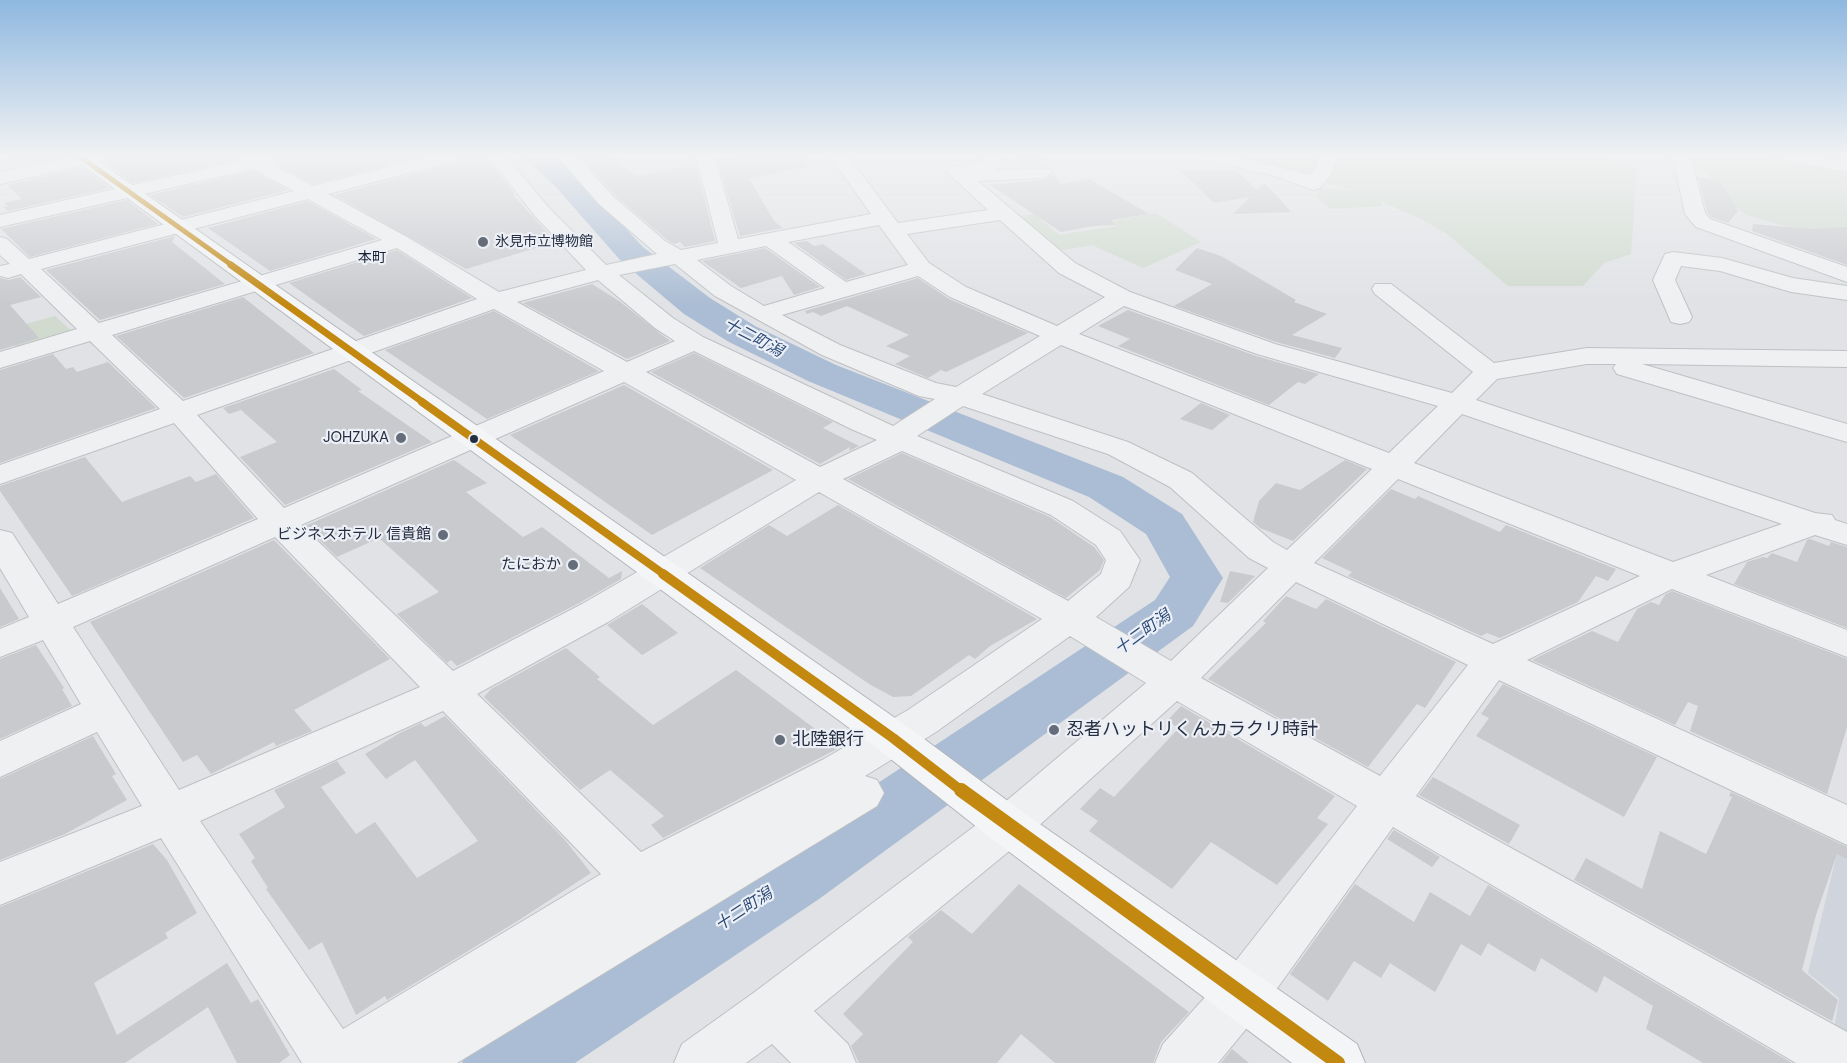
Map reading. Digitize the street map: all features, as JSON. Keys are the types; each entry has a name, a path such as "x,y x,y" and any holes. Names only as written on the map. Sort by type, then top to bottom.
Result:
{"highway":[{"path":"147,206 904,747 1008,826 1338,1063"}],"street":[{"path":"0,221 65,206"},
{"path":"13,270 262,206"},
{"path":"334,206 400,241 496,300 629,372 1082,627 1847,1062"},
{"path":"0,540 170,814 336,1063 636,878 838,771 904,747 937,711 1082,627 1117,579 1123,560 1108,538 1062,508 694,342 664,323 537,206"},
{"path":"614,206 638,231 657,246 761,314 853,358 929,390 1118,448 1181,480 1236,531 1261,550 1293,567 1847,826"},
{"path":"718,206 729,246"},
{"path":"875,206 921,268 958,292 1010,316 1847,644"},
{"path":"992,206 1066,268 1122,297 1266,349 1458,403 1831,520 1847,535"},
{"path":"1693,206 1695,214 1703,223 1847,275"},
{"path":"0,475 496,300 608,271 769,239 888,224 1002,214"},
{"path":"769,239 843,290"},
{"path":"0,360 400,241"},
{"path":"0,243 13,270 94,332 179,412 280,523 636,878"},
{"path":"1680,316 1664,279 1673,259 1722,265 1791,285 1847,293"},
{"path":"761,314 921,268"},
{"path":"1383,289 1489,372"},
{"path":"0,884 170,814 447,692 595,613 660,572 819,479 903,435 955,399 1122,297"},
{"path":"0,644 694,342"},
{"path":"1587,356 1847,433"},
{"path":"701,1063 775,1009 1008,826 1174,681 1293,567 1489,372 1587,356 1847,359"},
{"path":"1182,1063 1242,994 1493,660 1669,576 1831,520"},
{"path":"0,760 105,710"},
{"path":"411,1060 862,794"},
{"path":"775,1009 829,1063"}],"shaded area":[{"path":"1327,206 1383,206 1331,209"},
{"path":"1390,206 1634,206 1631,254 1604,263 1583,286 1508,286 1447,234"},
{"path":"1735,206 1847,206 1847,244 1746,215"},
{"path":"1156,213 1201,242 1143,268 1092,245 1057,251 1013,217 1035,214 1059,235 1116,226 1113,221"},
{"path":"55,316 75,334 19,351 0,331"},
{"path":"1837,853 1847,858 1847,1039 1834,1031 1839,998 1808,973"}],"building":[{"path":"32,206 8,211 3,207"},
{"path":"103,206 134,206 158,224 30,257 1,229"},
{"path":"166,206 227,206 183,217"},
{"path":"291,206 316,206 376,239 270,271 208,228"},
{"path":"353,206 523,206 556,242 466,269"},
{"path":"627,206 706,206 715,241 685,247 680,242 674,244"},
{"path":"731,206 765,206 774,221 783,228 740,236"},
{"path":"1021,206 1135,206 1149,214 1112,220 1115,225 1093,226 1061,232"},
{"path":"1241,206 1285,206 1291,212 1233,214"},
{"path":"1705,206 1735,206 1738,211 1728,223 1711,217"},
{"path":"1753,224 1811,229 1847,227 1847,265 1752,231"},
{"path":"175,236 172,242 225,284 100,320 46,270"},
{"path":"807,241 814,246 823,244 866,274 846,280 794,243"},
{"path":"765,248 820,287 794,295 782,276 741,288 702,261"},
{"path":"1197,248 1221,256 1296,300 1294,302 1327,314 1292,335 1342,348 1335,358 1276,342 1174,306 1212,284 1175,270"},
{"path":"397,250 472,298 364,336 289,283"},
{"path":"20,277 41,297 10,305 39,338 0,350 0,278 9,280"},
{"path":"918,278 949,299 1028,333 946,372 941,370 928,378 895,364 910,356 886,346 909,335 847,306 821,316 813,312 807,314 805,311"},
{"path":"592,284 619,301 670,341 627,359 523,303"},
{"path":"243,297 314,353 184,398 116,336"},
{"path":"1128,310 1256,356 1319,374 1305,384 1298,382 1269,405 1118,346 1130,339 1098,326"},
{"path":"494,311 599,371 487,419 385,350"},
{"path":"694,353 833,422 823,428 859,446 849,451 850,447 820,464 651,372"},
{"path":"53,354 66,369 73,367 77,372 108,362 156,408 0,463 0,370"},
{"path":"334,369 362,390 358,391 432,442 285,505 240,457 277,442 241,410 229,414 223,408"},
{"path":"624,385 773,470 652,535 510,435"},
{"path":"1201,403 1230,415 1212,430 1180,419"},
{"path":"902,453 1050,517 1094,547 1104,560 1100,570 1066,598 848,479"},
{"path":"85,457 122,502 190,476 196,482 216,474 254,518 72,596 0,491 0,486"},
{"path":"454,460 487,483 466,492 523,537 542,527 609,578 622,571 621,579 457,666 451,660 447,663 397,614 439,592 379,538 337,557 305,526"},
{"path":"1345,460 1367,469 1293,541 1260,528 1253,522 1259,501 1276,483 1300,490"},
{"path":"1391,489 1415,499 1418,496 1500,532 1506,525 1616,569 1608,581 1596,576 1578,602 1500,638 1487,633 1481,636 1348,576 1352,572 1322,558"},
{"path":"838,505 1037,619 990,646 975,659 969,655 911,696 893,697 869,684 700,568 769,525 787,536"},
{"path":"274,540 390,659 294,710 312,731 276,746 274,742 211,774 197,755 183,762 90,622"},
{"path":"1807,540 1829,546 1831,542 1847,547 1847,628 1734,584 1747,562 1767,558 1772,553 1797,562"},
{"path":"1230,571 1255,576 1228,603 1220,602"},
{"path":"0,588 19,619 0,627"},
{"path":"1672,591 1847,659 1847,727 1827,794 1690,731 1698,706 1688,702 1675,725 1532,660 1592,631 1618,642 1637,609 1651,602 1659,605 1665,595"},
{"path":"1286,596 1316,609 1326,599 1456,662 1425,708 1417,704 1368,767 1208,679 1266,623 1263,621"},
{"path":"642,604 678,633 642,655 607,625"},
{"path":"36,645 64,688 62,689 72,706 0,739 0,659"},
{"path":"566,648 600,677 597,679 653,725 736,670 838,746 837,749 663,838 651,825 664,816 610,770 580,790 484,697 491,689"},
{"path":"1503,684 1657,757 1624,817 1476,736 1489,718 1481,714"},
{"path":"1181,706 1335,796 1317,818 1328,824 1277,885 1211,842 1172,889 1089,831 1098,821 1080,809 1100,788 1114,797 1179,728 1167,721"},
{"path":"445,716 565,840 591,873 516,922 387,1000 385,996 356,1015 322,942 309,950 266,889 268,888 251,861 255,858 239,834 285,807 274,790 337,761 346,773 321,787 356,834 375,822 417,878 478,841 415,760 386,779 365,754 421,723 425,727"},
{"path":"93,736 116,774 112,776 127,800 65,834 0,860 0,779"},
{"path":"1433,777 1520,825 1509,844 1419,795"},
{"path":"1731,792 1847,847 1847,859 1837,854 1816,915 1802,970 1838,1000 1832,1021 1574,880 1586,858 1642,889 1660,831 1706,854 1732,797 1729,796"},
{"path":"1394,830 1440,857 1432,867 1387,839"},
{"path":"153,844 167,860 197,913 165,933 168,938 94,983 117,1035 227,963 251,1003 258,999 290,1055 279,1063 237,1063 208,1007 125,1063 0,1063 0,907"},
{"path":"1019,884 1189,1012 1161,1042 1153,1063 1055,1063 1021,1034 997,1063 859,1063 851,1046 863,1034 843,1014 913,942 908,937 941,910 972,934"},
{"path":"1355,884 1414,922 1430,892 1470,916 1488,885 1792,1063 1703,1063 1646,1029 1653,1006 1604,976 1597,993 1541,958 1535,972 1488,943 1481,956 1461,944 1435,992 1390,963 1381,978 1354,961 1328,1001 1290,974"},
{"path":"1232,1049 1249,1063 1221,1063"}],"waterway":[{"name":"十二町潟","path":"503,1063 794,877 1174,613 1197,578 1165,525 1106,487 822,373 742,334 697,306 632,254 588,206"}],"transit line":[{"path":"148,206 893,738 1008,826 1338,1063"}],"place":[{"name":"氷見市立博物館","path":"483,242"},
{"name":"JOHZUKA","path":"401,438"},
{"name":"ビジネスホテル 信貴館","path":"443,535"},
{"name":"たにおか","path":"573,565"},
{"name":"忍者ハットリくんカラクリ時計","path":"1054,730"},
{"name":"北陸銀行","path":"780,740"}],"district":[{"name":"本町","path":"372,258"}]}
